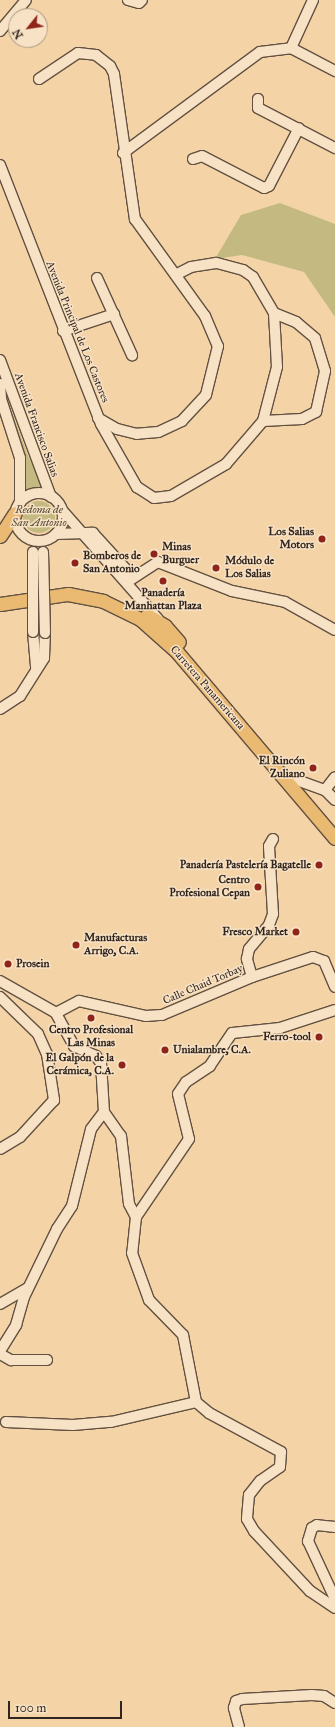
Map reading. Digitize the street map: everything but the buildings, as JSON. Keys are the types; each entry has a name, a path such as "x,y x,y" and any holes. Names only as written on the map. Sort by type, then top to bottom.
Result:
{"main road":[{"path":"0,536 17,508"},
{"name":"Carretera Panamericana","path":"0,596 28,589 87,589 107,594 165,626 294,779 335,825"},
{"name":"Carretera Panamericana","path":"0,604 68,594 103,601 140,619 177,652 335,838"}],"street":[{"path":"1,27 26,0"},
{"path":"128,0 139,3 142,0"},
{"path":"291,48 313,0"},
{"path":"123,153 260,52 291,48 335,71"},
{"name":"Avenida Principal de Los Castores","path":"0,165 63,331 98,418 129,433 158,432 182,421 206,395 218,346 205,316 178,274 135,219 123,153 114,74 103,59 87,52 78,53 39,80"},
{"path":"258,99 258,108 335,148"},
{"path":"193,159 202,156 264,188 299,128"},
{"path":"98,418 138,487 154,498 164,499 226,464 263,421 277,367 274,313 257,283 243,270 216,263 191,267 178,274"},
{"path":"97,278 132,355"},
{"path":"263,421 302,419 316,412 325,371 315,338 296,322 274,313"},
{"path":"63,331 114,314"},
{"name":"Avenida Francisco Salias","path":"0,360 51,497"},
{"name":"Avenida Francisco Salias","path":"0,384 1,399 20,458 17,508"},
{"path":"0,709 20,696 36,668 44,658 44,633 38,552 20,531 17,508 31,495 51,497 129,579 165,626"},
{"path":"36,668 33,632 38,552 45,541 56,534 61,527 61,509"},
{"path":"56,534 82,531"},
{"path":"27,538 45,541"},
{"path":"129,579 158,562 232,591 285,602 335,630"},
{"path":"325,790 335,777"},
{"path":"294,779 325,790 335,800"},
{"path":"252,977 247,959 248,949 269,926 273,914 269,846 273,839"},
{"name":"Calle Chaid Torbay","path":"56,1013 79,1001 132,1014 162,1016 252,977 313,957 324,961 335,987"},
{"path":"0,981 56,1013 74,1046 96,1056 101,1063 104,1112 121,1136 130,1204 136,1216"},
{"path":"0,997 38,1034 46,1054 54,1100 20,1137 0,1149"},
{"path":"335,1010 280,1028 232,1033 210,1066 192,1075 178,1094 190,1139 136,1216 132,1253 138,1277 149,1300 183,1335 196,1402 209,1413 281,1452 280,1467 260,1481 249,1494 247,1519 262,1542 310,1591 335,1608"},
{"path":"47,1360 11,1360 0,1352 16,1324 28,1288 72,1206 91,1128 104,1112"},
{"path":"0,1304 28,1288"},
{"path":"6,1422 72,1425 111,1422 196,1402"},
{"path":"335,1527 317,1525 312,1528 308,1541 335,1599"},
{"path":"239,1727 234,1708 236,1701 242,1699 312,1695 324,1696 335,1704"}],"green space":[{"path":"280,203 335,224 335,317 304,272 242,255 215,259 241,215"},
{"path":"12,412 28,456 46,490 24,493"},
{"name":"Redoma de San Antonio","path":"36,501 42,501 51,505 55,517 51,529 42,533 36,533 27,529 23,520 23,514 27,505"}],"place":[{"name":"Los Salias Motors","path":"322,539"},
{"name":"Minas Burguer","path":"154,554"},
{"name":"Bomberos de San Antonio","path":"75,563"},
{"name":"Módulo de Los Salias","path":"216,568"},
{"name":"Panadería Manhattan Plaza","path":"163,581"},
{"name":"El Rincón Zuliano","path":"313,768"},
{"name":"Panadería Pastelería Bagatelle","path":"319,865"},
{"name":"Centro Profesional Cepan","path":"258,887"},
{"name":"Fresco Market","path":"296,932"},
{"name":"Manufacturas Arrigo, C.A.","path":"76,945"},
{"name":"Prosein","path":"8,964"},
{"name":"Centro Profesional Las Minas","path":"91,1018"},
{"name":"Ferro-tool","path":"319,1037"},
{"name":"Unialambre, C.A.","path":"165,1050"},
{"name":"El Galpón de la Cerámica, C.A.","path":"122,1065"}]}
